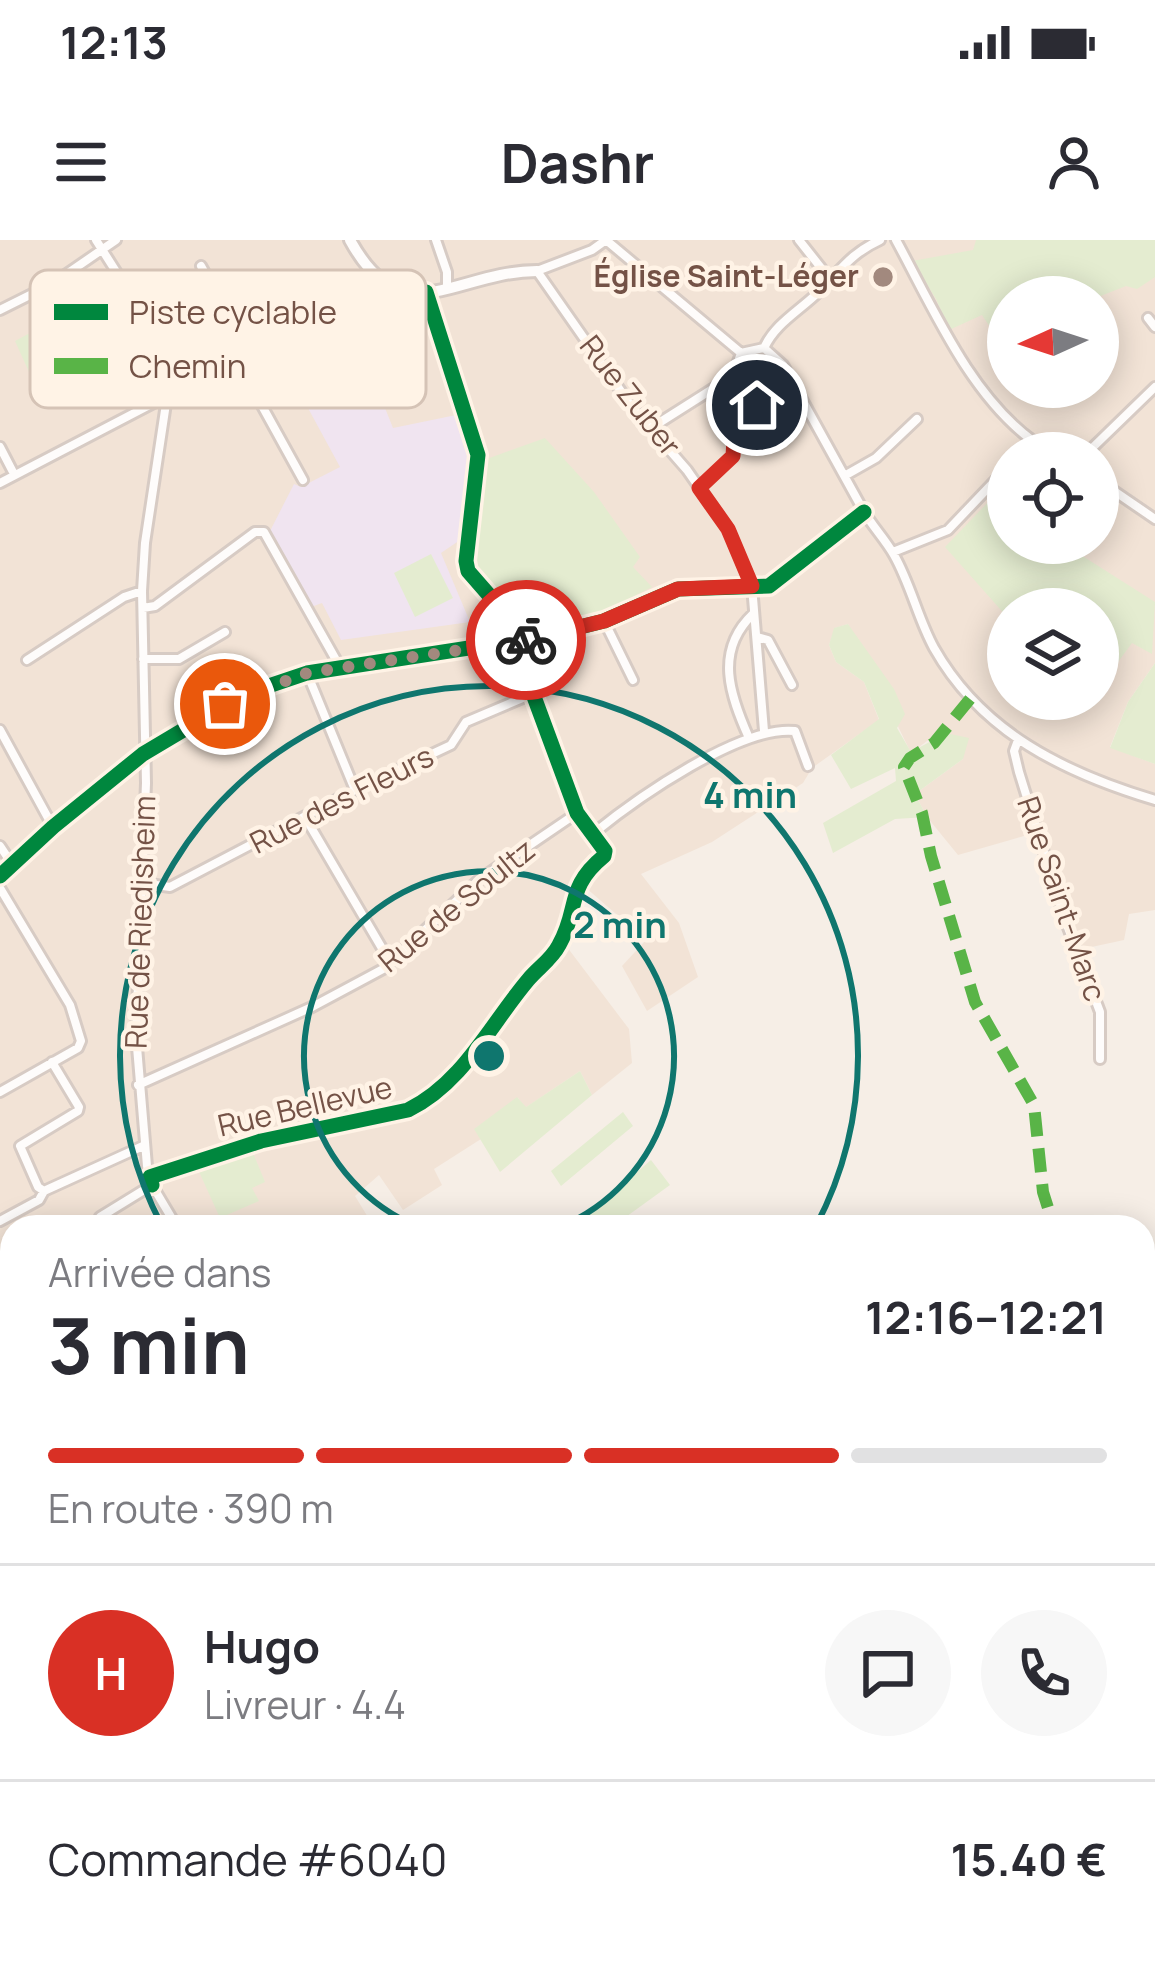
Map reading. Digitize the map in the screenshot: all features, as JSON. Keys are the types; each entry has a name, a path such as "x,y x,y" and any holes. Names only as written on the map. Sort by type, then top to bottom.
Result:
{"main road":[{"path":"350,240 368,270"},
{"path":"426,292 537,272"}],"street":[{"path":"96,240 116,270"},
{"path":"436,240 447,288"},
{"path":"799,240 829,278"},
{"path":"764,348 772,332 847,259 880,240"},
{"path":"896,240 956,348 992,401 1022,432"},
{"path":"73,270 116,241"},
{"path":"537,272 611,242 741,353"},
{"path":"201,266 203,270"},
{"name":"Rue Zuber","path":"537,272 728,529 752,586"},
{"path":"426,292 478,455 468,571 502,610 577,813 594,833 628,806 764,731 795,731 808,766"},
{"path":"1,308 30,294"},
{"path":"741,353 764,348"},
{"path":"764,348 783,365 864,512 892,552 929,638 970,699 1018,740 1092,781 1155,800"},
{"path":"651,428 737,372 741,353"},
{"path":"699,488 733,456 735,424 757,405 737,372"},
{"path":"1109,432 1155,387"},
{"path":"0,483 145,408"},
{"name":"Rue de Riedisheim","path":"165,408 142,591 146,783 136,1035 143,1146 151,1181 170,1215"},
{"path":"263,408 303,480"},
{"path":"846,475 877,458 917,419"},
{"path":"0,447 14,474"},
{"path":"892,552 948,530 987,489"},
{"path":"1119,494 1155,519"},
{"path":"0,876 52,826 143,754 242,695 307,673 515,642 604,621 678,589 775,583 864,512"},
{"path":"142,608 155,606 255,532 264,532 340,667"},
{"path":"752,586 764,731"},
{"path":"27,660 124,597 142,591"},
{"path":"749,737 730,692 728,666 733,644 753,614"},
{"path":"604,621 633,680"},
{"path":"143,659 179,658 225,632"},
{"path":"757,637 768,640 792,685"},
{"path":"307,673 355,790"},
{"name":"Rue des Fleurs","path":"142,883 170,887 355,790 451,746 466,722 533,694"},
{"path":"0,730 52,826"},
{"name":"Rue Saint-Marc","path":"1018,740 1014,751 1018,772 1100,1012 1100,1059"},
{"name":"Rue de Soultz","path":"138,1084 312,1007 390,962 481,879 577,813"},
{"path":"304,818 390,962"},
{"name":"Rue Bellevue","path":"151,1181 261,1141 408,1111 426,1102 487,1038 526,982 561,943 577,884 604,856 594,833"},
{"path":"0,846 12,864"},
{"path":"0,888 70,1005 81,1034 78,1048 0,1092"},
{"path":"44,1191 15,1146 78,1111 52,1062"},
{"path":"11,1215 39,1200 44,1191 143,1146"},
{"path":"103,1215 151,1181"}],"shaded area":[{"path":"0,240 1155,240 1155,663 1128,702 1110,747 1155,764 1155,910 1129,914 1124,940 1073,951 1031,834 958,855 915,794 963,759 931,738 911,753 848,624 835,628 829,645 836,662 864,682 879,720 812,768 803,783 712,842 641,874 679,923 698,977 647,1011 622,966 646,940 585,887 564,943 629,1029 632,1063 592,1095 580,1071 525,1108 518,1098 475,1129 481,1139 434,1169 442,1185 403,1210 379,1175 355,1196 367,1215 0,1215"},
{"path":"308,408 385,408 393,428 461,414 471,471 463,538 441,553 470,622 341,640 322,603 311,607 268,535 294,484 301,487 340,467"}],"green space":[{"path":"976,240 1155,240 1155,277 1137,289 1119,289 1119,276 987,276 987,322 982,315 949,330 912,261 973,250"},
{"path":"30,333 30,374 15,341"},
{"path":"545,438 594,492 640,557 633,567 652,587 601,613 539,630 521,608 510,616 472,565 484,460"},
{"path":"987,503 987,564 1095,564 1155,602 1152,654 1132,643 1119,661 1119,588 987,588 987,594 945,547"},
{"path":"431,554 453,598 415,617 394,573"},
{"path":"848,624 894,689 905,714 897,728 911,752 946,733 969,738 963,759 915,794 927,817 895,819 833,853 823,823 896,781 895,768 851,789 831,755 879,719 864,682 836,662 829,645 834,628"},
{"path":"1155,663 1155,764 1110,748 1128,702"},
{"path":"580,1071 592,1095 500,1172 474,1129 517,1097 526,1107"},
{"path":"623,1112 633,1126 561,1186 551,1171"},
{"path":"251,1148 265,1182 252,1188 259,1201 219,1215 196,1165"},
{"path":"651,1160 670,1185 629,1215 587,1215"}],"marked path":[{"path":"970,699 934,743 904,767 922,813 975,1002 1034,1105 1043,1192 1050,1215"}],"cycle path":[{"path":"152,1185 150,1177 261,1141 408,1110 427,1099 460,1069 556,950 583,878 604,856 577,813 502,610 468,571 478,455 426,292"},
{"path":"0,876 143,754 242,695 307,673 540,637 604,621 678,589 769,586 864,512"}],"way so far":[{"path":"225,704 307,673 526,640"}],"place":[{"name":"Église Saint-Léger","path":"883,277"}],"route":[{"path":"526,640 604,621 678,589 752,586 728,529 699,488 733,456 735,424 757,405"}]}
